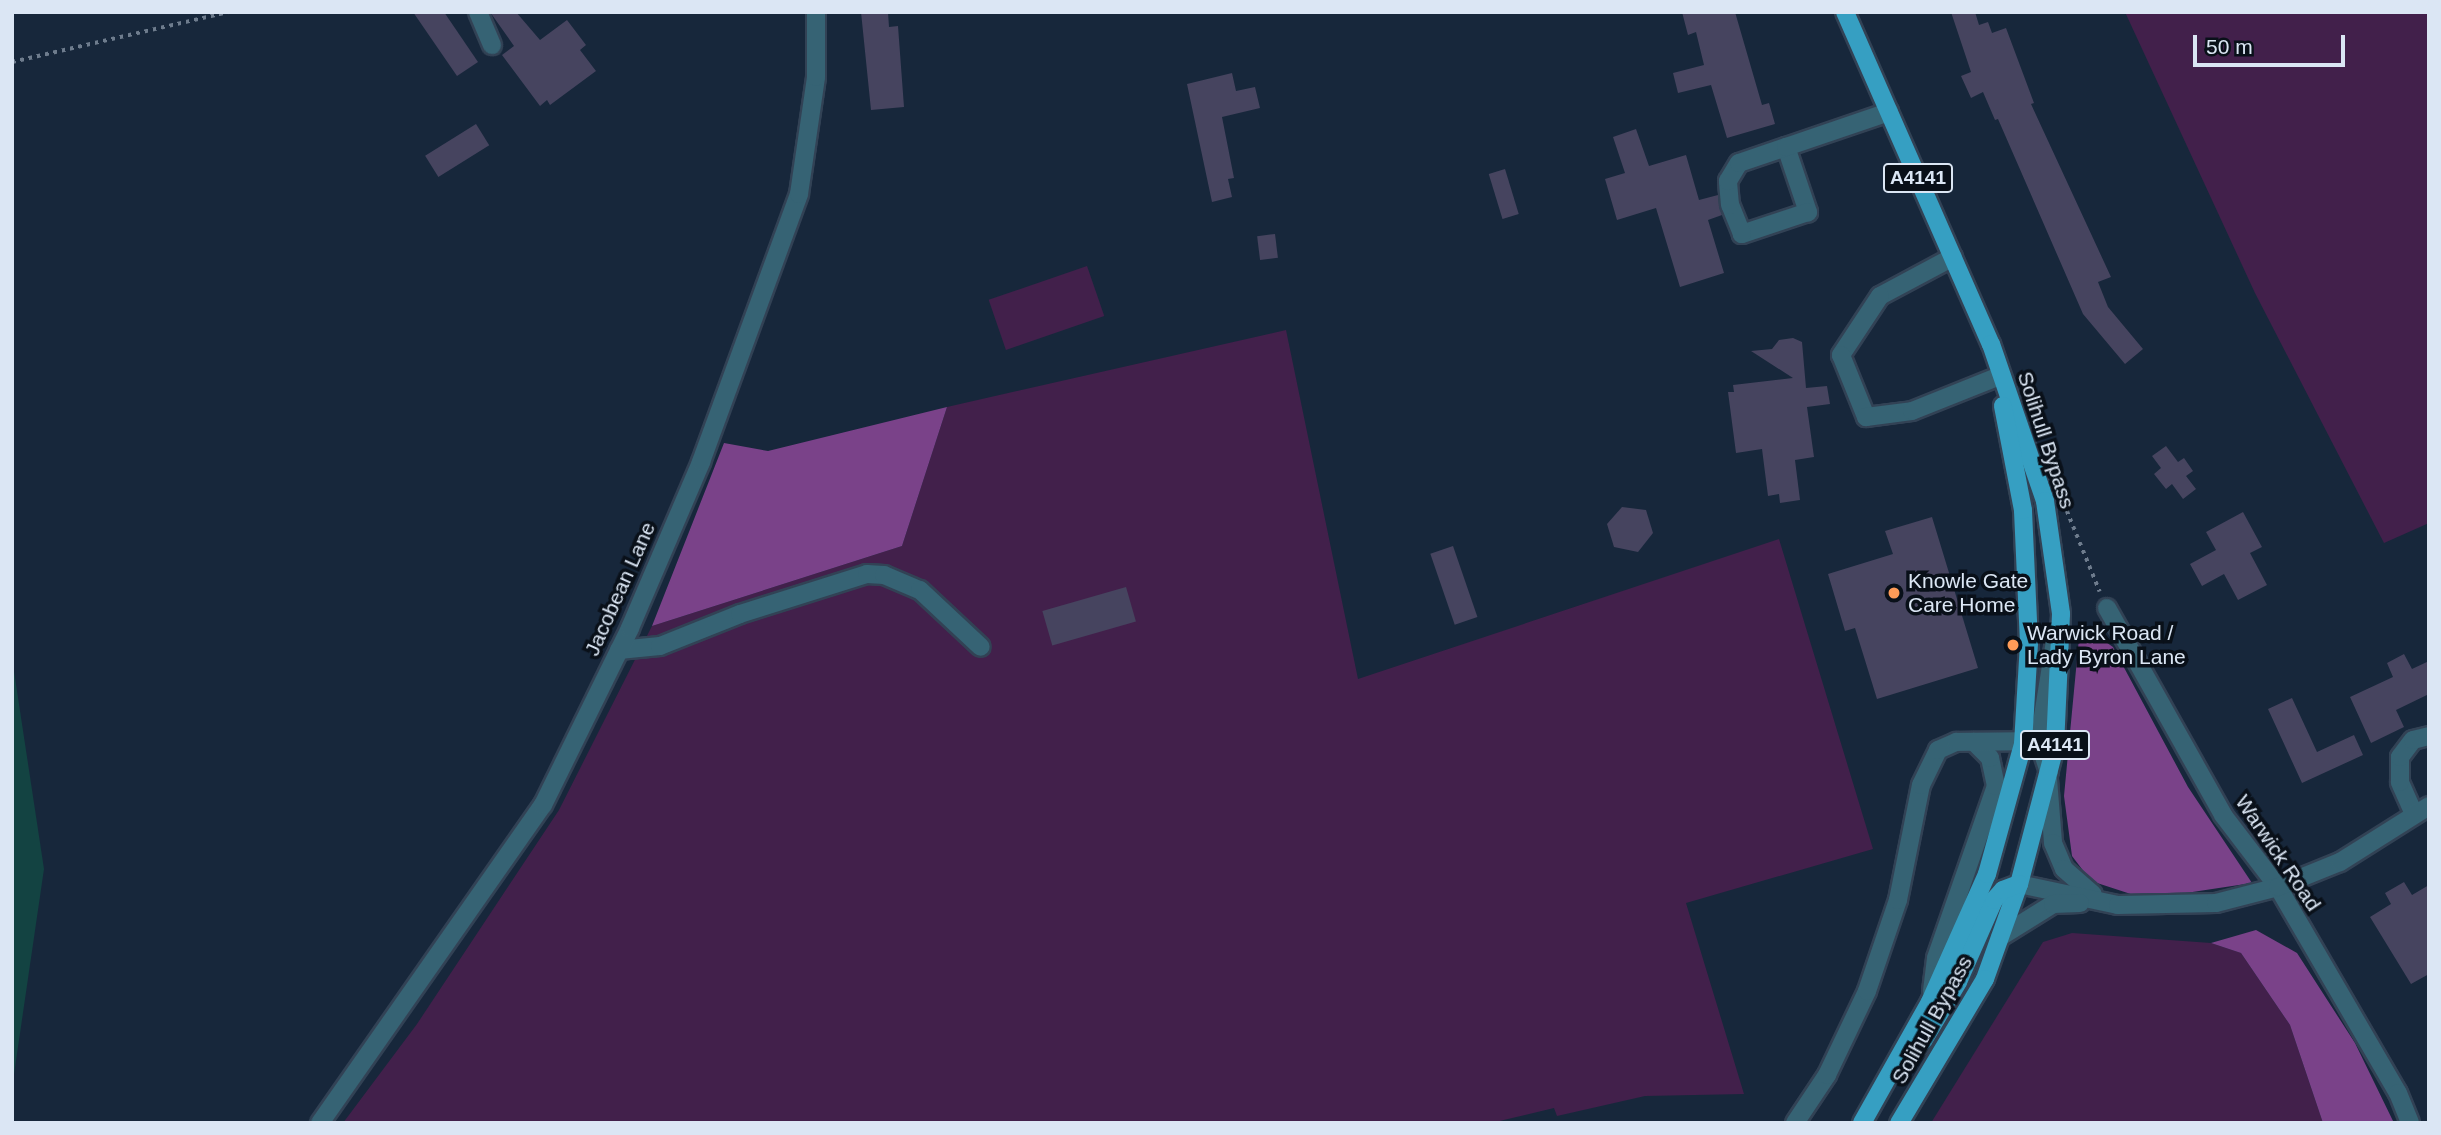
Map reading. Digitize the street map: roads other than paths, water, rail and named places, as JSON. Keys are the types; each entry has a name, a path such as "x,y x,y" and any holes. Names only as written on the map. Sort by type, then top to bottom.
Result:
{"main road":[{"name":"A4141","path":"1845,12 1991,344"},
{"name":"Solihull Bypass","path":"1930,1002 1987,874 2031,743 2023,510 1991,344"},
{"name":"Solihull Bypass","path":"1899,1123 1965,1017 2000,937 2019,884 2049,776 2056,734 2061,614 2045,501 1991,344"},
{"path":"1887,1080 1923,1041 1976,947 1994,900 2003,890 2019,884"},
{"name":"A4141","path":"1887,1080 1930,1002"},
{"name":"Solihull Bypass","path":"1862,1123 1887,1080"}],"street":[{"path":"478,12 492,45"},
{"name":"Jacobean Lane","path":"320,1123 543,805 619,650 701,462 799,194 816,77 816,12"},
{"path":"1786,147 1808,212 1742,234 1730,205 1731,170 1786,147 1889,112"},
{"path":"1953,257 1880,296 1841,355 1866,417 1912,411 1997,377"},
{"path":"619,650 660,646 740,614 867,574 884,575 920,590 981,647"},
{"name":"Warwick Road","path":"2106,608 2223,815 2278,887 2398,1093 2410,1123"},
{"path":"2061,614 2031,743 2049,776 2053,843 2064,869 2105,901"},
{"path":"2019,884 2105,901 2181,907 2278,887 2340,862 2422,810 2400,782 2400,757 2413,740 2429,736"},
{"path":"1795,1123 1827,1075 1867,991 1898,900 1927,770 1938,750 1956,742 2031,743"},
{"path":"1930,1002 1936,958 1996,786 1990,758 1974,742"},
{"path":"2000,937 2053,904 2105,901"}],"place":[{"name":"Knowle Gate Care Home","path":"1894,593"},
{"name":"Warwick Road / Lady Byron Lane","path":"2013,645"}]}
